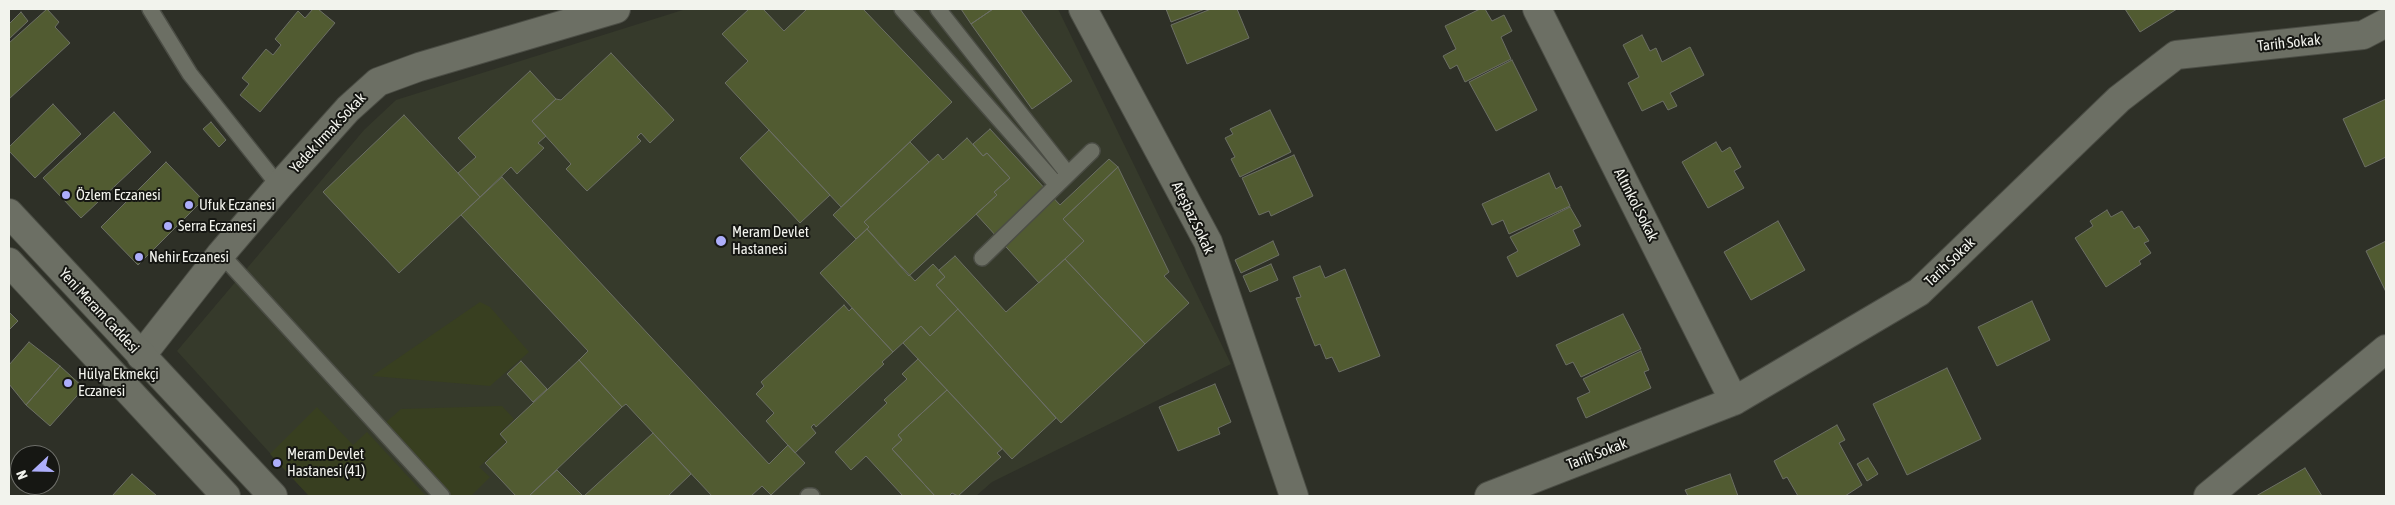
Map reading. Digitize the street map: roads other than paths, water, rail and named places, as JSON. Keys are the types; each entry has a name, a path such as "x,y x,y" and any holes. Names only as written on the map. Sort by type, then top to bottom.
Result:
{"street":[{"name":"Yedek Irmak Sokak","path":"141,356 221,254 279,186 348,109 378,82 419,67 616,9"},
{"name":"Ateşbaz Sokak","path":"1083,9 1208,242 1294,496"},
{"name":"Altınkol Sokak","path":"1537,9 1734,401"},
{"name":"Tarih Sokak","path":"1489,496 1734,401 1919,292 2119,99 2176,55 2363,35 2386,23"},
{"name":"Yeni Meram Caddesi","path":"9,213 273,496"},
{"path":"9,262 226,496"},
{"path":"2208,496 2386,349"}],"lane":[{"path":"150,9 190,74 279,186"},
{"path":"902,9 955,69 1062,180"},
{"path":"938,9 972,52 1062,180"},
{"path":"955,69 972,52"},
{"path":"982,258 1092,151"},
{"path":"221,254 442,496"}],"place":[{"name":"Özlem Eczanesi","path":"66,195"},
{"name":"Ufuk Eczanesi","path":"189,205"},
{"name":"Serra Eczanesi","path":"168,226"},
{"name":"Meram Devlet Hastanesi","path":"721,241"},
{"name":"Nehir Eczanesi","path":"139,257"},
{"name":"Hülya Ekmekçi Eczanesi","path":"68,383"},
{"name":"Meram Devlet Hastanesi (41)","path":"277,463"}]}
